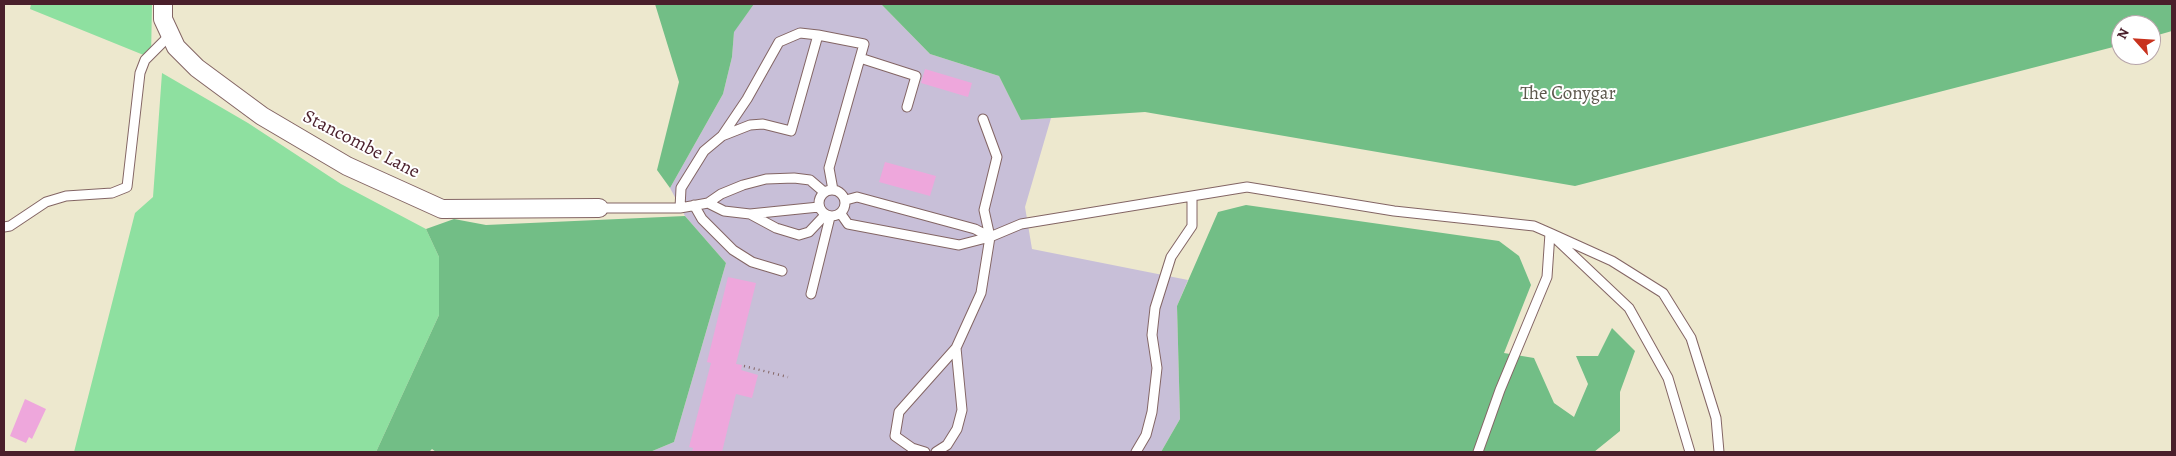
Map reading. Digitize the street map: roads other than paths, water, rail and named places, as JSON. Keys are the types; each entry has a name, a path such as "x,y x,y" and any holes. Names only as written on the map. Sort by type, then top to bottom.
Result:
{"street":[{"name":"Stancombe Lane","path":"163,4 163,19 170,36 176,47 197,68 262,116 347,166 442,209 599,208"}],"lane":[{"path":"680,208 681,188 704,151 722,136 747,99 779,42 800,33 864,44 829,168 828,191 819,198 819,207 827,216"},
{"path":"722,136 750,125 764,124 791,131 818,35"},
{"path":"4,227 10,226 46,202 66,196 112,193 127,187 140,73 145,60 170,36"},
{"path":"860,58 916,76 907,107"},
{"path":"925,452 912,448 895,436 899,412 956,348 981,293 990,237 984,210 997,157 983,118"},
{"path":"599,208 680,208 708,203 728,191 766,179 794,178 810,180 828,191 841,193 846,200 845,208 841,214 827,216 809,232 799,234 776,228 750,214"},
{"path":"841,214 848,224 958,245 990,237 1021,224 1247,187 1394,211 1534,226 1612,261 1663,293 1691,338 1716,418 1719,452"},
{"path":"1136,452 1146,435 1153,404 1157,368 1152,335 1155,308 1171,257 1192,226 1192,196"},
{"path":"846,200 857,197 975,229 990,237"},
{"path":"708,203 724,211 750,214 819,207"},
{"path":"694,205 702,219 734,250 752,262 782,271"},
{"path":"811,294 827,216"},
{"path":"1478,452 1500,390 1546,277 1550,233"},
{"path":"1550,233 1629,308 1668,378 1690,452"},
{"path":"936,452 947,445 957,429 962,410 956,348"}],"park label":[{"name":"The Conygar","path":"1568,94"}]}
